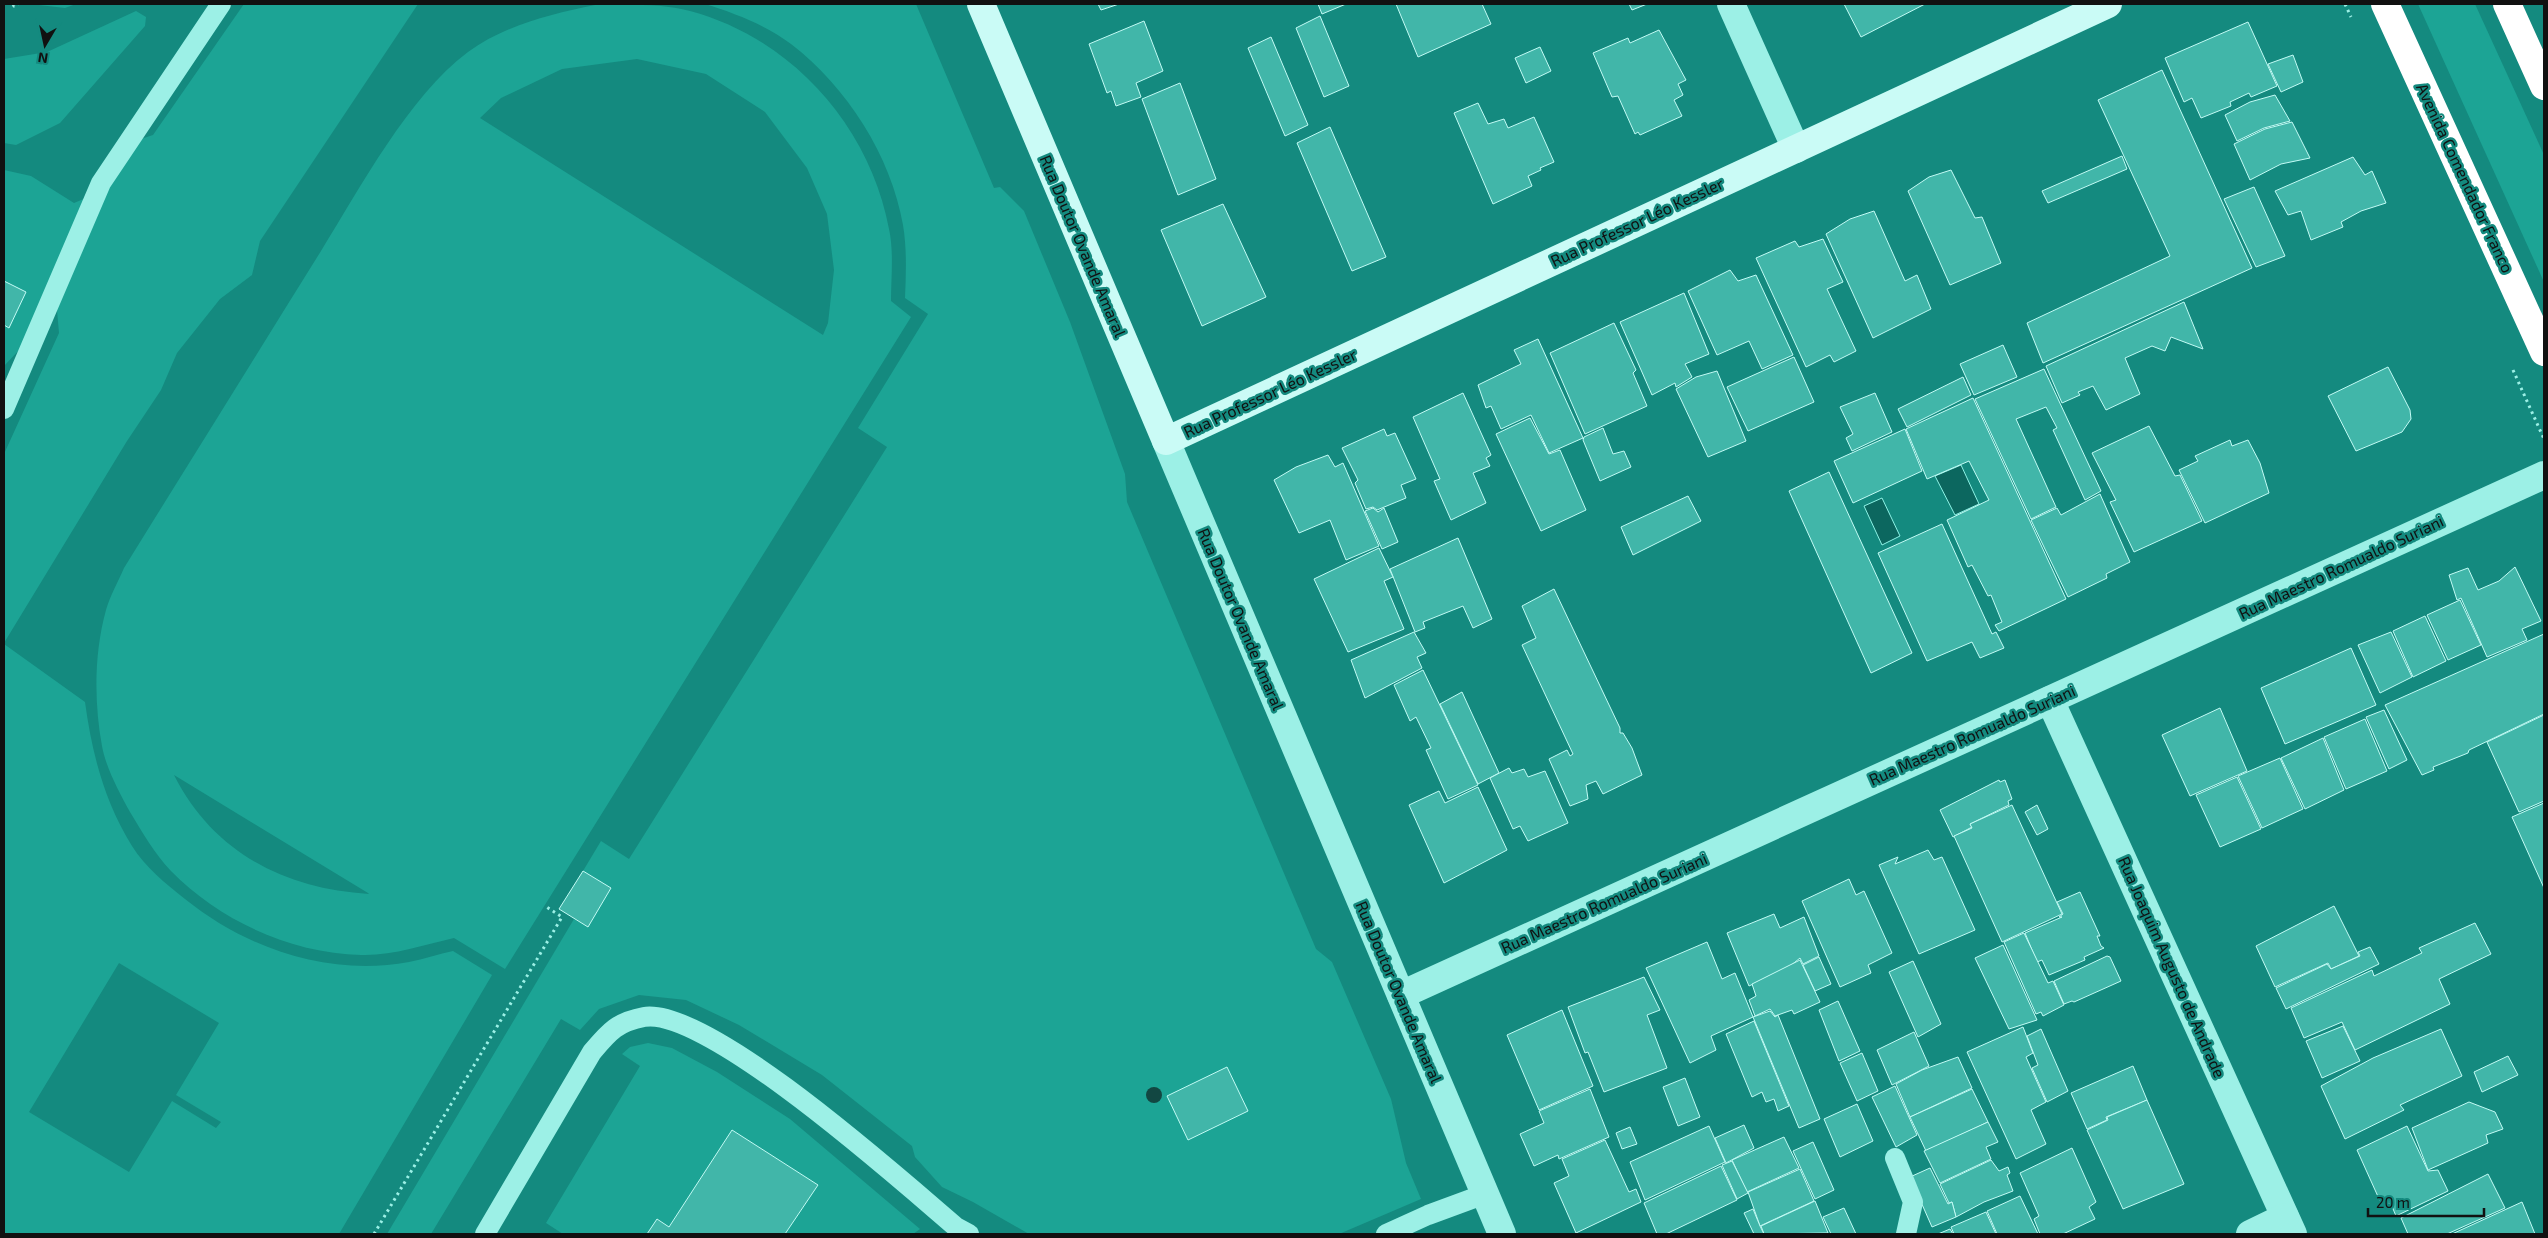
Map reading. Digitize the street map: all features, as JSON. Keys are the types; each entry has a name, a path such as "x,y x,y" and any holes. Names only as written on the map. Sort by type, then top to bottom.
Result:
{"highway":[{"name":"Avenida Comendador Franco","path":"2385,4 2544,352"},
{"path":"2507,4 2544,86"}],"street":[{"name":"Rua Doutor Ovande Amaral","path":"981,4 1502,1234"},
{"path":"1731,4 1796,148"},
{"name":"Rua Professor Léo Kessler","path":"1166,441 2108,4"},
{"name":"Rua Maestro Romualdo Suriani","path":"1400,995 2544,475"},
{"name":"Rua Joaquim Augusto de Andrade","path":"2050,700 2289,1226"},
{"path":"2250,1234 2289,1226"}],"lane":[{"path":"4,409 101,184 221,4"},
{"path":"484,1234 592,1052 613,1027 645,1017 678,1021 722,1044 800,1097 957,1232"},
{"path":"1895,1158 1913,1202 1906,1234"},
{"path":"1386,1234 1428,1215 1485,1194"}],"path":[{"path":"13,4 14,6 18,4"},
{"path":"2538,425 2544,440"},
{"path":"374,1234 562,917 544,906"}],"green space":[{"path":"30,4 76,4 65,8"},
{"path":"244,4 418,4 260,241 252,275 220,299 177,353 161,390 127,441 4,643 4,454 59,333 57,310 4,366 4,170 31,176 74,203 93,195 138,140 153,135"},
{"path":"705,4 916,4 994,188 1000,187 1024,211 1070,322 1125,474 1127,502 1316,949 1332,962 1391,1099 1406,1163 1421,1199 1339,1234 1029,1234 973,1202 942,1187 915,1157 912,1146 822,1075 739,1025 686,1000 639,995 599,1009 580,1030 561,1019 431,1234 387,1234 574,919 588,926 611,888 583,871 601,841 629,859 887,447 858,428 928,314 905,298 905,243 897,199 877,149 864,125 848,102 811,61 781,37 750,20"},
{"path":"2418,4 2475,4 2544,155 2544,282"},
{"path":"595,5 643,5 679,8 727,24 761,42 792,65 820,91 844,122 864,155 879,191 891,238 891,301 911,317 505,969 454,938 396,952 373,955 335,953 283,941 234,919 190,889 171,871 144,835 113,780 104,754 99,730 96,678 99,643 106,610 124,568 369,172 406,118 446,71 482,43 529,22","holes":["637,59 706,74 765,112 807,168 827,214 834,270 828,323 823,335 480,118 501,98 562,69","174,775 368,893 369,894 338,891 308,884 254,862 230,845 209,825 190,802"]},
{"path":"136,11 146,17 145,26 60,123 16,145 4,143 4,59 47,52"},
{"path":"4,644 85,702 91,740 101,776 122,829 143,861 156,875 209,917 262,945 320,962 349,966 379,966 409,962 453,951 492,975 339,1234 4,1234","holes":["119,963 219,1023 176,1095 221,1122 216,1128 172,1101 129,1172 29,1112"]},
{"path":"648,1043 672,1048 717,1072 790,1119 920,1229 913,1234 785,1234 818,1185 732,1130 669,1227 658,1219 647,1234 563,1234 546,1223 640,1066 622,1054 630,1047"}],"water":[{"path":"1961,465 1979,504 1955,515 1935,476"},
{"path":"1882,498 1900,536 1882,545 1864,506"}],"building":[{"path":"1098,4 1119,4 1101,10"},
{"path":"1318,4 1346,4 1322,14"},
{"path":"1396,4 1482,4 1491,24 1418,57"},
{"path":"1629,4 1647,4 1632,10"},
{"path":"1844,4 1925,4 1861,37"},
{"path":"1320,16 1349,86 1324,97 1296,28"},
{"path":"1144,21 1163,71 1136,83 1141,97 1116,106 1111,91 1107,93 1089,44"},
{"path":"2248,22 2277,86 2251,97 2249,93 2230,102 2231,106 2201,118 2192,98 2184,102 2165,58"},
{"path":"1659,30 1686,80 1678,84 1683,95 1674,100 1682,116 1640,135 1638,132 1635,134 1618,96 1612,97 1593,53 1628,38 1630,43"},
{"path":"1271,37 1308,125 1285,136 1248,48"},
{"path":"1540,47 1551,71 1526,83 1515,58"},
{"path":"2293,55 2303,82 2281,92 2268,64"},
{"path":"2162,70 2252,268 2043,363 2027,323 2170,256 2098,100"},
{"path":"1180,83 1216,179 1178,195 1142,99"},
{"path":"2275,95 2290,121 2264,128 2237,141 2225,115 2250,102"},
{"path":"1478,103 1488,124 1504,119 1508,128 1534,117 1554,162 1528,176 1532,186 1493,204 1454,113"},
{"path":"2292,122 2310,158 2281,164 2250,180 2234,144 2265,129"},
{"path":"1330,127 1386,257 1352,271 1297,143"},
{"path":"2122,156 2127,169 2048,203 2042,191"},
{"path":"2353,157 2365,175 2372,171 2386,203 2361,211 2341,222 2343,227 2311,240 2301,211 2288,215 2275,191"},
{"path":"1951,170 1975,218 1982,217 2001,263 1950,285 1908,191 1929,177"},
{"path":"2254,187 2285,256 2256,267 2224,199"},
{"path":"1223,204 1266,297 1202,326 1161,230"},
{"path":"1874,211 1905,281 1917,275 1931,309 1873,338 1826,234 1850,219"},
{"path":"1823,239 1843,282 1827,289 1856,351 1834,362 1830,355 1806,367 1756,258 1795,241 1799,247"},
{"path":"1730,270 1738,281 1756,275 1793,355 1762,369 1749,341 1717,355 1688,291"},
{"path":"4,281 26,292 9,328 4,325"},
{"path":"1684,293 1709,354 1685,364 1692,377 1676,387 1675,383 1652,395 1620,322"},
{"path":"2184,302 2203,349 2171,337 2165,351 2152,346 2125,358 2140,394 2106,410 2093,386 2078,392 2080,395 2062,403 2046,366"},
{"path":"1614,323 1636,370 1633,373 1647,406 1585,434 1550,353"},
{"path":"1538,339 1583,438 1549,453 1531,415 1501,429 1491,406 1486,408 1478,385 1521,364 1514,350"},
{"path":"2003,345 2017,377 1974,395 1960,364"},
{"path":"1794,357 1814,402 1748,431 1727,387"},
{"path":"2388,367 2410,410 2411,419 2402,432 2356,451 2328,396"},
{"path":"2044,369 2101,491 2085,500 2053,430 2057,428 2046,407 2016,419 2056,507 2031,519 1975,399"},
{"path":"1717,371 1746,441 1708,457 1676,389 1696,377"},
{"path":"1963,377 1971,395 1907,427 1898,409"},
{"path":"1463,393 1491,455 1486,458 1490,466 1473,473 1486,503 1451,520 1434,481 1440,479 1413,417"},
{"path":"1875,393 1892,432 1852,451 1846,438 1853,434 1840,407"},
{"path":"1973,398 2066,599 1999,631 1995,625 2002,622 1991,595 1988,596 1972,565 1968,567 1947,520 1989,500 1969,461 1927,479 1906,429"},
{"path":"1530,418 1549,454 1560,450 1586,510 1541,531 1496,434"},
{"path":"2149,426 2175,476 2180,475 2202,521 2134,552 2110,502 2116,500 2092,453"},
{"path":"1603,428 1613,454 1624,451 1631,467 1600,481 1583,440 1584,437"},
{"path":"1384,429 1387,436 1395,433 1416,479 1401,485 1406,498 1377,510 1373,507 1366,509 1355,483 1358,480 1342,448"},
{"path":"1905,429 1922,471 1853,503 1834,461"},
{"path":"2230,440 2232,446 2248,440 2260,463 2269,493 2205,523 2179,470 2198,461 2195,456"},
{"path":"1328,455 1335,467 1343,463 1379,546 1346,560 1330,520 1299,533 1274,480 1296,467"},
{"path":"1829,472 1912,653 1871,673 1789,491"},
{"path":"2100,494 2130,562 2106,574 2107,578 2068,597 2031,520 2057,508 2061,515"},
{"path":"1688,496 1701,521 1633,555 1621,527"},
{"path":"1373,508 1378,512 1384,508 1398,542 1382,549 1365,511"},
{"path":"1942,524 1992,634 1996,632 2004,648 1980,658 1972,642 1927,661 1878,553"},
{"path":"1458,538 1492,619 1473,628 1463,606 1423,622 1425,628 1415,632 1390,569"},
{"path":"1379,548 1393,577 1384,581 1404,629 1348,652 1314,579"},
{"path":"2515,567 2541,621 2522,629 2527,640 2487,657 2461,598 2457,600 2449,575 2468,568 2478,590 2499,581"},
{"path":"1554,589 1620,728 1620,733 1623,733 1632,748 1642,775 1603,794 1596,781 1586,785 1588,799 1570,806 1549,759 1567,750 1570,756 1573,754 1522,645 1536,638 1522,606"},
{"path":"2460,600 2481,645 2448,660 2427,615"},
{"path":"2425,616 2446,661 2413,677 2393,631"},
{"path":"1414,632 1426,653 1417,657 1422,668 1365,698 1351,660"},
{"path":"2391,632 2412,677 2380,693 2358,645"},
{"path":"2544,634 2544,714 2469,750 2468,753 2433,767 2434,770 2422,775 2385,705"},
{"path":"2351,648 2376,705 2285,744 2261,688"},
{"path":"1423,670 1478,785 1448,799 1426,750 1431,748 1416,717 1410,721 1394,685"},
{"path":"1462,692 1499,773 1478,784 1440,704"},
{"path":"2220,708 2247,771 2190,796 2162,735"},
{"path":"2384,710 2407,760 2389,769 2366,717"},
{"path":"2544,715 2544,801 2519,812 2487,742"},
{"path":"2365,719 2387,771 2346,789 2324,737"},
{"path":"2323,738 2344,790 2305,809 2281,758"},
{"path":"2280,758 2303,809 2262,828 2238,776"},
{"path":"1509,768 1512,773 1524,769 1528,777 1545,771 1568,823 1528,841 1520,826 1513,829 1490,778"},
{"path":"2237,777 2261,829 2220,847 2196,795"},
{"path":"1999,780 2000,782 2005,780 2012,799 2008,801 2009,805 1970,824 1972,827 1953,837 1940,810"},
{"path":"1478,787 1507,850 1444,883 1409,805 1439,791 1445,803"},
{"path":"2544,803 2544,888 2512,817"},
{"path":"2012,805 2062,914 2002,942 1954,836 1972,828 1970,824"},
{"path":"2037,805 2048,829 2037,835 2025,812"},
{"path":"1928,850 1934,860 1942,857 1975,930 1919,954 1879,865 1898,857 1895,864"},
{"path":"583,871 611,888 588,927 559,909"},
{"path":"1849,879 1856,895 1864,891 1892,953 1868,965 1871,973 1840,987 1802,901"},
{"path":"2080,892 2100,936 2097,936 2101,946 2104,948 2084,957 2085,960 2049,975 2042,960 2037,962 2025,933 2062,917 2059,917 2063,914 2057,902"},
{"path":"2334,906 2359,956 2331,969 2328,963 2275,987 2256,946"},
{"path":"1774,914 1780,928 1804,917 1819,956 1803,964 1800,958 1789,967 1749,986 1727,933"},
{"path":"2475,923 2491,954 2439,979 2450,1004 2355,1050 2342,1022 2304,1038 2291,1008 2372,970 2374,976 2422,953 2419,948"},
{"path":"2024,933 2048,983 2053,981 2064,1005 2043,1016 2041,1012 2036,1014 2004,942"},
{"path":"1707,942 1722,979 1735,973 1753,1017 1711,1036 1716,1050 1690,1063 1646,968"},
{"path":"2003,945 2037,1020 2009,1029 1975,958"},
{"path":"2370,947 2379,964 2286,1009 2276,988 2327,964 2331,969 2360,956 2358,952"},
{"path":"2107,956 2110,957 2121,981 2074,1002 2064,1004 2054,981"},
{"path":"1819,957 1831,984 1815,991 1803,965"},
{"path":"1800,960 1820,1002 1794,1014 1792,1010 1775,1016 1770,1009 1755,1016 1749,1000 1756,996 1752,984"},
{"path":"1913,961 1941,1024 1918,1037 1889,972"},
{"path":"1644,977 1660,1010 1647,1015 1667,1068 1604,1092 1588,1052 1585,1053 1568,1007"},
{"path":"1838,1001 1860,1051 1839,1061 1819,1010"},
{"path":"1562,1010 1593,1086 1539,1110 1507,1035"},
{"path":"1770,1011 1775,1017 1778,1015 1820,1119 1799,1128 1753,1017"},
{"path":"1754,1021 1789,1106 1778,1111 1774,1099 1766,1102 1762,1092 1752,1097 1726,1034"},
{"path":"2343,1026 2360,1061 2322,1078 2306,1041"},
{"path":"2023,1027 2033,1053 2026,1057 2046,1102 2031,1110 2046,1144 2016,1159 1967,1052"},
{"path":"2041,1029 2068,1091 2047,1102 2032,1068 2038,1065 2027,1036"},
{"path":"2441,1029 2462,1076 2400,1105 2404,1110 2345,1139 2321,1086 2373,1058"},
{"path":"1914,1032 1929,1066 1892,1085 1877,1050"},
{"path":"1862,1053 1878,1091 1857,1101 1840,1063"},
{"path":"2508,1056 2518,1075 2482,1092 2474,1072"},
{"path":"1958,1057 1972,1088 1910,1117 1896,1084 1922,1070"},
{"path":"2133,1066 2147,1100 2106,1117 2107,1120 2087,1129 2071,1093"},
{"path":"1227,1067 1248,1111 1188,1140 1167,1096"},
{"path":"1685,1078 1700,1117 1678,1126 1663,1087"},
{"path":"1895,1086 1917,1135 1896,1147 1872,1097"},
{"path":"1590,1089 1609,1137 1559,1159 1558,1155 1534,1166 1520,1134 1544,1123 1539,1111"},
{"path":"1972,1089 1988,1122 1926,1151 1910,1117"},
{"path":"2147,1100 2184,1184 2123,1209 2087,1130 2108,1120 2107,1117"},
{"path":"2469,1102 2495,1112 2503,1129 2486,1135 2488,1143 2428,1170 2412,1128"},
{"path":"1857,1104 1873,1141 1840,1157 1824,1119"},
{"path":"1988,1122 1998,1142 1986,1147 1991,1159 1940,1183 1924,1151"},
{"path":"1744,1125 1754,1148 1726,1163 1715,1138"},
{"path":"1709,1126 1725,1162 1645,1200 1630,1162"},
{"path":"2407,1126 2428,1171 2438,1170 2448,1191 2396,1216 2391,1204 2380,1201 2357,1150"},
{"path":"1630,1127 1637,1144 1622,1149 1616,1133"},
{"path":"732,1130 818,1185 785,1234 647,1234 657,1219 669,1227"},
{"path":"1784,1137 1799,1168 1747,1192 1732,1160"},
{"path":"1605,1140 1629,1192 1636,1189 1641,1202 1576,1233 1554,1183 1569,1176 1562,1159"},
{"path":"1813,1142 1834,1190 1815,1199 1793,1151"},
{"path":"2072,1148 2096,1202 2089,1207 2095,1219 2063,1234 2040,1234 2034,1219 2039,1216 2020,1173"},
{"path":"1991,1160 1999,1171 2008,1167 2010,1173 2007,1175 2013,1191 1984,1202 1956,1217 1952,1202 1949,1203 1940,1184"},
{"path":"1732,1161 1748,1193 1737,1199 1722,1165"},
{"path":"1721,1166 1737,1200 1666,1234 1657,1234 1644,1203"},
{"path":"1930,1168 1948,1204 1952,1202 1956,1217 1932,1227 1910,1177"},
{"path":"1800,1169 1814,1201 1760,1226 1748,1192"},
{"path":"2488,1174 2505,1208 2447,1234 2408,1234 2401,1218"},
{"path":"2020,1196 2038,1234 1997,1234 1987,1211"},
{"path":"1815,1201 1828,1233 1764,1234 1761,1226"},
{"path":"2522,1202 2535,1234 2452,1234"},
{"path":"1844,1208 1856,1234 1831,1234 1823,1217"},
{"path":"1753,1209 1764,1234 1754,1234 1744,1213"},
{"path":"1986,1212 1996,1234 1954,1234 1951,1227"},
{"path":"1950,1229 1953,1234 1938,1234"}]}
